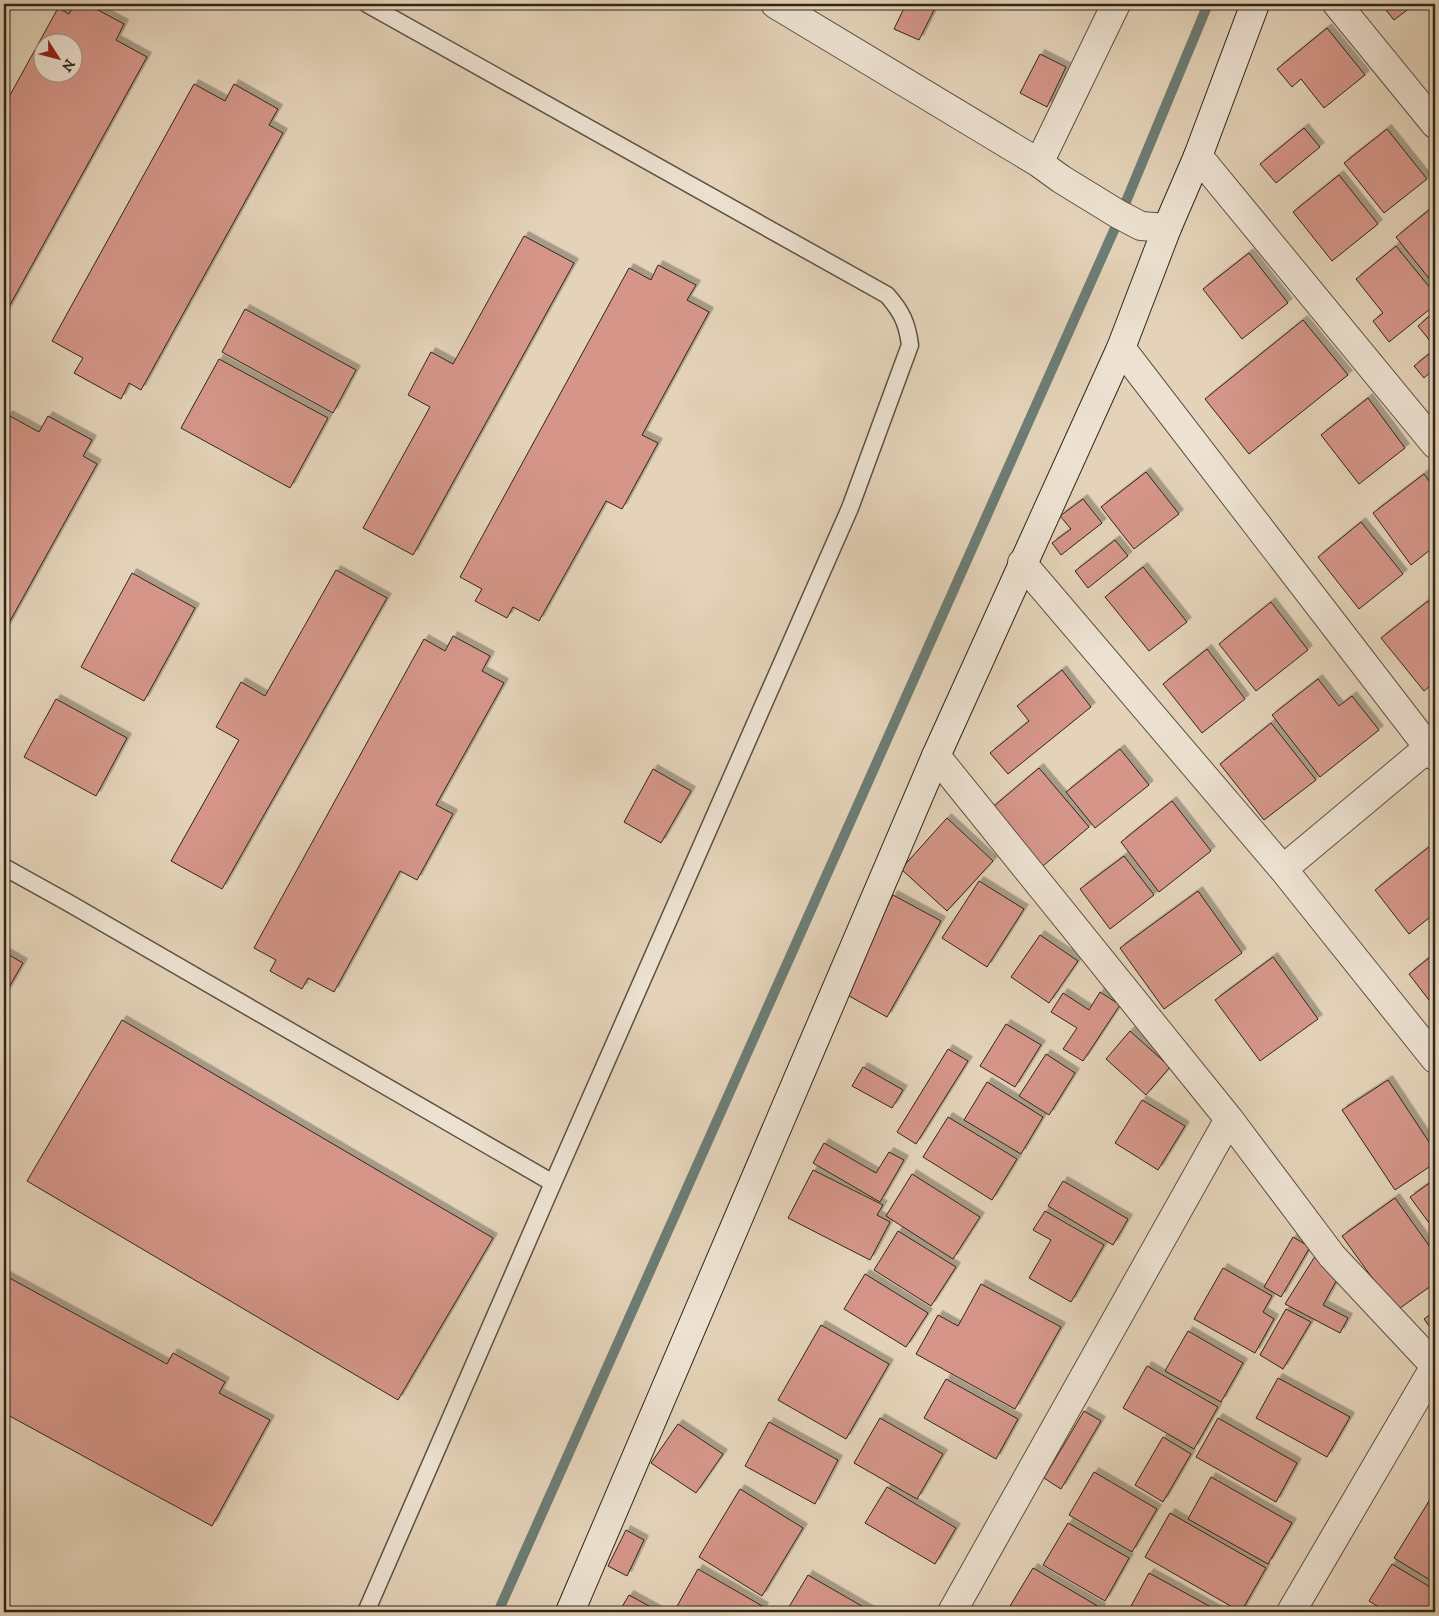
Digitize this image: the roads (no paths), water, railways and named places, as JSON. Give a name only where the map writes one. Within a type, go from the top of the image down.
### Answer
[{"type":"street","points":[[775,4],[1039,163],[1061,179],[1118,214],[1154,227]]},
{"type":"street","points":[[1039,163],[1116,4]]},
{"type":"street","points":[[570,1612],[936,756],[1121,348],[1154,227],[1198,156],[1255,4]]},
{"type":"street","points":[[1337,4],[1435,124]]},
{"type":"street","points":[[1198,156],[1435,444]]},
{"type":"street","points":[[1121,348],[1433,748],[1283,869]]},
{"type":"street","points":[[1022,564],[1283,869],[1435,1059]]},
{"type":"street","points":[[936,756],[1229,1119],[1332,1256],[1435,1366],[1291,1612]]},
{"type":"street","points":[[952,1612],[1229,1119]]},
{"type":"lane","points":[[366,1612],[850,508],[910,345],[908,327],[897,306],[887,295],[367,4]]},
{"type":"lane","points":[[4,867],[553,1182]]},
{"type":"waterway","points":[[498,1612],[1115,228],[1208,4]]}]
